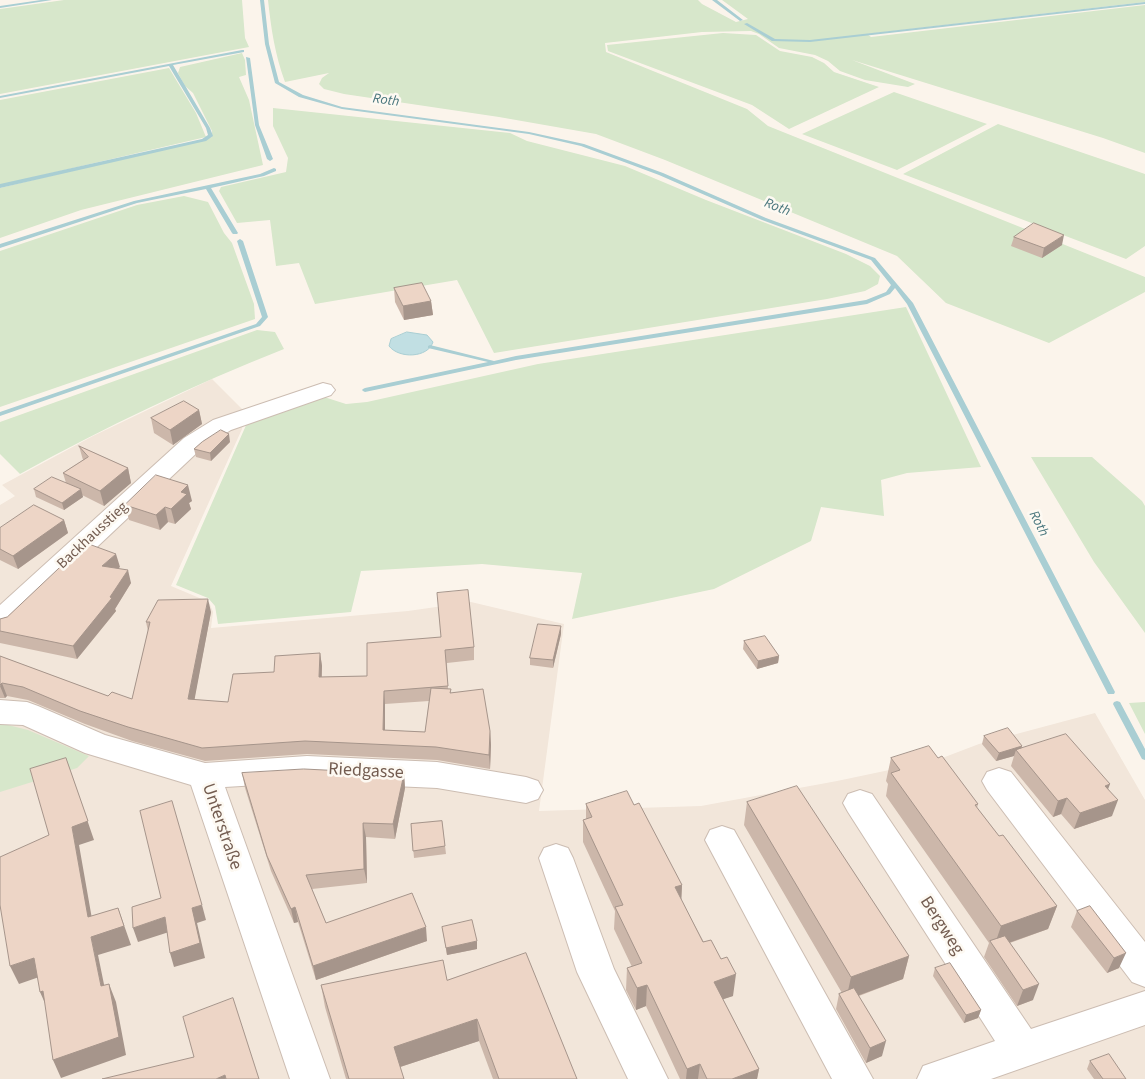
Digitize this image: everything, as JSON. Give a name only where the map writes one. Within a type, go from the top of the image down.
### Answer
[{"type":"street","name":"Backhausstieg","points":[[0,622],[193,444],[222,425],[323,390]]},
{"type":"street","name":"Unterstraße","points":[[0,712],[27,714],[96,744],[205,776],[232,860],[278,982],[310,1079]]},
{"type":"street","name":"Riedgasse","points":[[205,776],[307,769],[437,775],[526,790]]},
{"type":"street","points":[[999,781],[1145,970]]},
{"type":"street","name":"Bergweg","points":[[860,803],[1022,1049]]},
{"type":"street","points":[[722,840],[853,1079]]},
{"type":"street","points":[[556,858],[596,972],[648,1079]]},
{"type":"street","points":[[937,1079],[1145,1008]]},
{"type":"shaded area","points":[[212,379],[245,412],[242,429],[171,586],[209,602],[213,612],[211,628],[408,611],[471,602],[564,624],[539,811],[701,806],[937,760],[979,744],[1095,713],[1145,800],[1145,1079],[0,1079],[0,505],[15,496],[2,485],[93,436]]},
{"type":"green space","points":[[64,0],[242,0],[245,38],[249,47],[0,94],[0,9]]},
{"type":"green space","points":[[268,0],[698,0],[736,22],[748,19],[722,0],[1145,0],[1145,2],[867,34],[871,37],[1145,5],[1145,153],[1103,138],[852,60],[915,84],[908,87],[865,80],[840,71],[828,61],[815,55],[779,48],[759,34],[751,31],[702,32],[605,43],[606,52],[747,109],[768,126],[1145,277],[1145,292],[1049,343],[946,303],[897,256],[665,160],[596,134],[499,117],[344,94],[324,89],[319,84],[322,78],[329,73],[285,82],[274,41]]},
{"type":"green space","points":[[723,33],[756,35],[780,51],[812,57],[824,63],[834,72],[879,87],[789,129],[752,105],[608,51],[607,45]]},
{"type":"green space","points":[[242,53],[245,60],[246,75],[239,77],[249,100],[263,165],[81,210],[0,238],[0,188],[212,137],[212,131],[193,93],[185,86],[178,73],[180,67]]},
{"type":"green space","points":[[169,68],[196,113],[206,137],[0,185],[0,100]]},
{"type":"green space","points":[[894,92],[987,124],[897,170],[802,134]]},
{"type":"green space","points":[[273,108],[510,133],[527,141],[625,166],[706,200],[846,254],[870,266],[880,276],[878,284],[865,291],[827,299],[494,353],[457,280],[315,304],[299,263],[276,266],[270,220],[237,223],[219,191],[221,187],[286,172],[288,158],[273,126]]},
{"type":"green space","points":[[998,124],[1145,174],[1145,246],[1126,259],[903,174]]},
{"type":"green space","points":[[184,196],[208,202],[224,233],[232,243],[254,304],[255,319],[0,407],[0,251],[137,205]]},
{"type":"green space","points":[[906,307],[981,467],[907,473],[881,480],[884,516],[821,507],[811,541],[714,589],[572,619],[582,573],[482,564],[361,571],[351,612],[218,624],[215,606],[208,598],[176,585],[247,423],[324,397],[346,404],[367,402],[538,364]]},
{"type":"green space","points":[[257,330],[275,332],[284,349],[150,407],[20,474],[0,454],[0,422]]},
{"type":"green space","points":[[1031,457],[1092,457],[1142,501],[1145,506],[1145,633],[1094,562]]},
{"type":"green space","points":[[1145,702],[1145,734],[1129,703]]},
{"type":"green space","points":[[0,723],[28,730],[89,756],[77,768],[0,792]]},
{"type":"water","points":[[407,332],[427,335],[433,342],[425,351],[413,355],[399,353],[389,346],[391,339]]},
{"type":"building","points":[[1034,223],[1064,235],[1044,248],[1014,237]]},
{"type":"building","points":[[422,283],[431,301],[403,306],[394,288]]},
{"type":"building","points":[[184,401],[199,410],[170,430],[151,418]]},
{"type":"building","points":[[221,430],[229,434],[210,453],[194,449],[202,442]]},
{"type":"building","points":[[79,446],[128,468],[100,491],[63,473],[88,457]]},
{"type":"building","points":[[156,475],[188,485],[181,492],[187,494],[171,509],[165,507],[156,515],[125,505]]},
{"type":"building","points":[[52,477],[81,489],[62,503],[34,489]]},
{"type":"building","points":[[34,505],[64,520],[13,556],[0,549],[0,528]]},
{"type":"building","points":[[86,543],[116,554],[102,566],[128,570],[110,597],[112,598],[73,646],[0,631],[0,619],[7,617]]},
{"type":"building","points":[[468,590],[474,647],[445,650],[448,686],[384,691],[383,730],[425,732],[431,688],[451,689],[450,693],[483,689],[490,731],[489,755],[436,747],[305,741],[202,748],[80,711],[23,687],[2,683],[0,685],[0,656],[108,696],[112,692],[132,699],[150,622],[146,622],[158,600],[208,599],[188,699],[228,702],[233,674],[274,672],[275,656],[320,653],[319,677],[367,676],[367,643],[441,637],[437,593]]},
{"type":"building","points":[[538,624],[561,626],[553,660],[530,658]]},
{"type":"building","points":[[765,636],[779,656],[758,661],[744,641]]},
{"type":"building","points":[[1008,728],[1022,746],[999,753],[984,736]]},
{"type":"building","points":[[1066,734],[1110,784],[1105,786],[1118,800],[1080,813],[1067,798],[1058,801],[1016,750]]},
{"type":"building","points":[[929,746],[938,758],[942,756],[978,804],[975,805],[999,836],[1003,835],[1057,906],[1001,926],[891,773],[900,770],[891,758]]},
{"type":"building","points":[[66,758],[88,821],[72,827],[88,917],[118,908],[124,926],[91,937],[101,986],[109,984],[119,1037],[53,1060],[43,991],[40,992],[34,958],[10,966],[0,905],[0,857],[49,835],[30,769]]},
{"type":"building","points":[[304,769],[404,774],[393,824],[363,823],[364,869],[306,875],[326,923],[412,893],[426,927],[313,966],[295,907],[291,909],[267,856],[242,773]]},
{"type":"building","points":[[797,786],[909,956],[851,977],[747,802]]},
{"type":"building","points":[[627,791],[634,805],[639,803],[682,885],[675,887],[703,942],[711,940],[721,959],[727,957],[736,974],[714,982],[759,1069],[732,1079],[707,1079],[700,1064],[687,1069],[647,985],[637,988],[627,968],[642,963],[615,907],[623,905],[583,820],[592,817],[586,804]]},
{"type":"building","points":[[172,801],[202,905],[192,908],[200,943],[170,953],[165,917],[133,928],[132,907],[161,898],[140,811]]},
{"type":"building","points":[[442,821],[445,846],[413,851],[411,824]]},
{"type":"building","points":[[1090,906],[1126,953],[1114,958],[1077,911]]},
{"type":"building","points":[[472,920],[477,941],[446,948],[442,927]]},
{"type":"building","points":[[1005,936],[1039,984],[1023,990],[990,941]]},
{"type":"building","points":[[526,953],[577,1079],[499,1079],[477,1019],[394,1047],[404,1079],[349,1079],[321,985],[443,960],[447,980]]},
{"type":"building","points":[[950,963],[981,1010],[966,1015],[935,968]]},
{"type":"building","points":[[854,988],[886,1041],[870,1048],[839,994]]},
{"type":"building","points":[[233,998],[259,1079],[226,1079],[225,1075],[216,1079],[102,1079],[194,1057],[183,1017]]},
{"type":"building","points":[[1109,1054],[1126,1079],[1103,1079],[1090,1061]]},
{"type":"waterway","points":[[0,7],[50,0]]},
{"type":"waterway","name":"Roth","points":[[262,0],[267,44],[277,83],[301,96],[342,108],[529,133],[582,145],[661,174],[764,219],[873,259],[895,285]]},
{"type":"waterway","points":[[714,0],[741,20]]},
{"type":"waterway","points":[[746,24],[774,40],[810,41],[1145,3]]},
{"type":"waterway","points":[[170,65],[242,51]]},
{"type":"waterway","points":[[248,58],[257,125],[270,159]]},
{"type":"waterway","points":[[0,97],[170,65]]},
{"type":"waterway","points":[[0,186],[204,140],[211,136],[170,65]]},
{"type":"waterway","points":[[0,246],[136,202],[262,175],[274,170]]},
{"type":"waterway","points":[[208,187],[235,233]]},
{"type":"waterway","points":[[0,414],[258,325],[265,317],[240,241]]},
{"type":"waterway","points":[[365,390],[516,358],[867,302],[888,293],[895,285]]},
{"type":"waterway","name":"Roth","points":[[895,285],[910,303],[1111,692]]},
{"type":"waterway","points":[[430,347],[491,361]]},
{"type":"waterway","name":"Roth","points":[[1117,704],[1145,757]]}]
